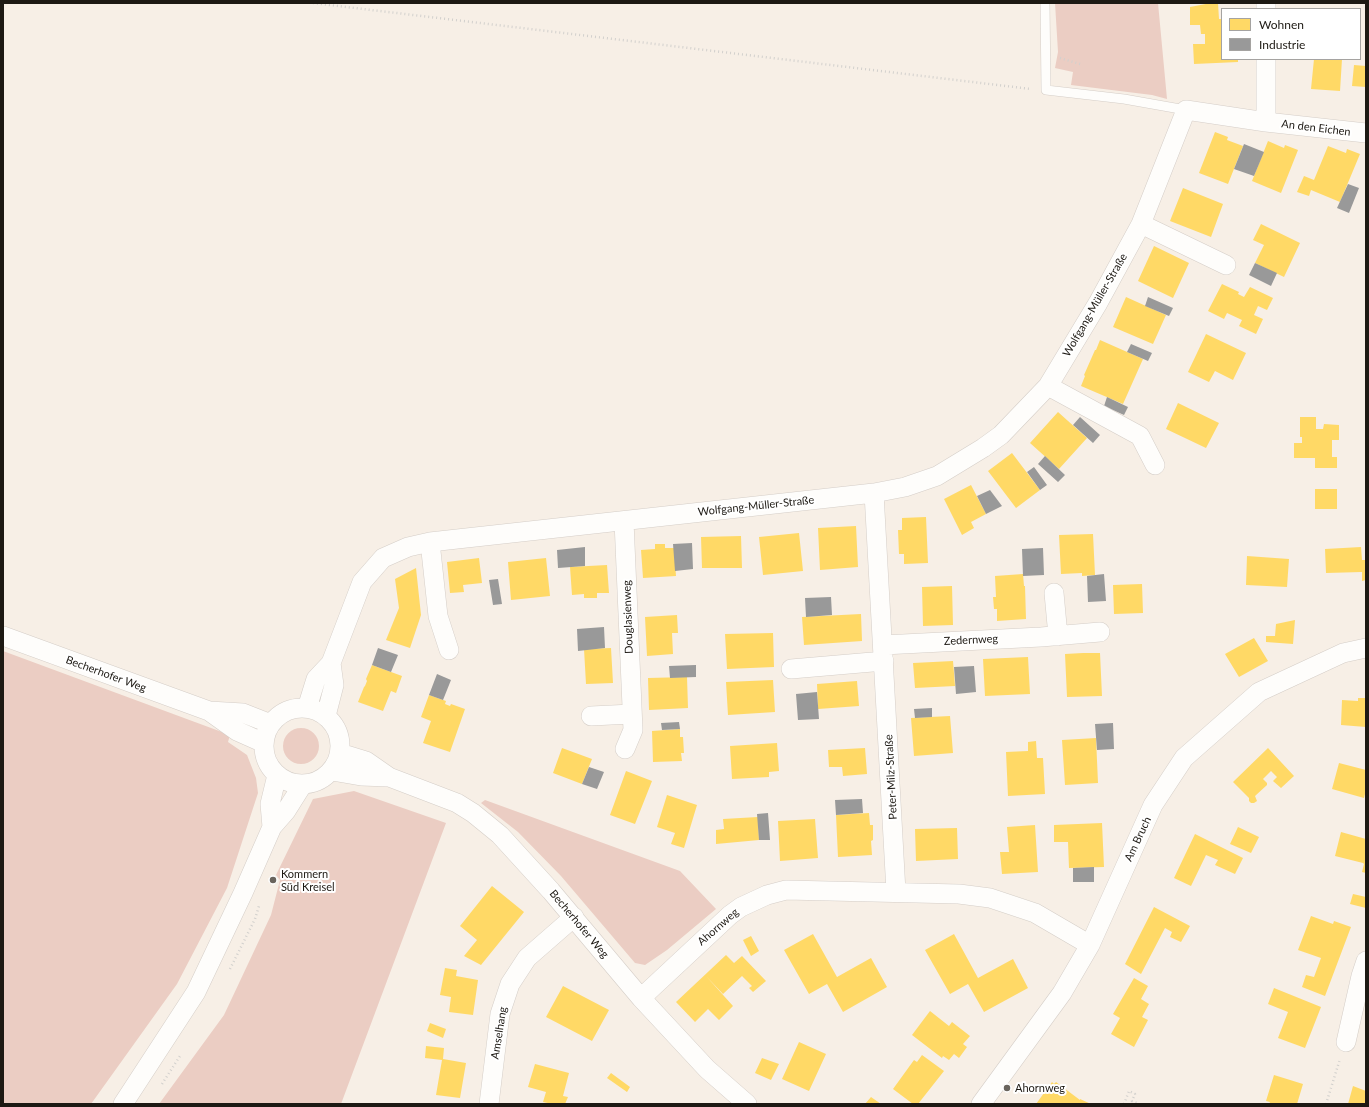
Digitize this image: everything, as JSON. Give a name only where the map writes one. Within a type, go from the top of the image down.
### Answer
[{"type":"street","name":"An den Eichen","points":[[1266,60],[1266,122]]},
{"type":"street","name":"An den Eichen","points":[[1186,110],[1266,122],[1366,133]]},
{"type":"street","name":"Wolfgang-Müller-Straße","points":[[307,708],[316,678],[331,663],[362,582],[383,558],[408,547],[430,542],[874,493],[906,487],[937,476],[984,448],[1001,435],[1048,386],[1098,304],[1141,224],[1186,110]]},
{"type":"street","points":[[1141,224],[1226,265]]},
{"type":"street","points":[[1048,386],[1140,436],[1154,465]]},
{"type":"street","name":"Peter-Milz-Straße","points":[[874,493],[896,892]]},
{"type":"street","name":"Douglasienweg","points":[[624,521],[633,730],[625,749]]},
{"type":"street","points":[[430,542],[438,616],[449,650]]},
{"type":"street","points":[[1054,593],[1058,636]]},
{"type":"street","name":"Zedernweg","points":[[883,653],[1100,632]]},
{"type":"street","name":"Becherhofer Weg","points":[[3,636],[209,712],[237,731],[264,743]]},
{"type":"street","name":"Am Bruch","points":[[981,1104],[1062,993],[1090,945],[1153,805],[1184,758],[1259,692],[1343,653],[1366,648]]},
{"type":"street","points":[[791,669],[883,653]]},
{"type":"street","name":"Wolfgang-Müller-Straße","points":[[326,716],[334,685],[331,663]]},
{"type":"street","points":[[297,708],[317,710],[326,716],[333,723],[341,742],[340,753],[332,771],[324,778],[314,783],[303,784],[289,782],[277,775],[269,765],[265,754],[264,743],[266,733],[271,724],[278,716],[297,708]]},
{"type":"street","name":"Becherhofer Weg","points":[[209,712],[243,714],[271,724]]},
{"type":"street","points":[[591,716],[632,714]]},
{"type":"street","name":"Becherhofer Weg","points":[[340,753],[366,761],[388,777],[457,803],[473,813],[500,835],[574,917],[640,998],[707,1069],[747,1104]]},
{"type":"street","name":"Becherhofer Weg","points":[[332,771],[361,776],[388,777]]},
{"type":"street","points":[[272,827],[270,804],[277,775]]},
{"type":"street","points":[[123,1104],[196,992],[243,893],[272,827],[286,811],[303,784]]},
{"type":"street","name":"Ahornweg","points":[[640,998],[730,915],[741,907],[767,895],[786,890],[959,894],[990,898],[1035,913],[1090,945]]},
{"type":"street","name":"Amselhang","points":[[489,1104],[500,1014],[510,984],[527,958],[574,917]]},
{"type":"street","points":[[1346,1042],[1361,976],[1366,962]]},
{"type":"lane","points":[[1045,3],[1046,90],[1124,99],[1186,110]]},
{"type":"path","points":[[313,3],[1046,90]]},
{"type":"path","points":[[1045,57],[1057,58],[1080,64]]},
{"type":"path","points":[[1326,1104],[1346,1042]]},
{"type":"path","points":[[1124,1104],[1129,1091],[1135,1094],[1132,1101],[1139,1104]]},
{"type":"shaded area","points":[[1055,3],[1158,3],[1167,99],[1152,95],[1071,85],[1073,72],[1055,68],[1058,52]]},
{"type":"shaded area","points":[[3,651],[230,735],[228,742],[247,755],[256,778],[258,793],[227,888],[177,984],[91,1104],[3,1104]]},
{"type":"shaded area","points":[[305,728],[314,733],[318,739],[318,753],[314,759],[305,764],[297,764],[288,759],[284,753],[283,742],[288,733],[294,729]]},
{"type":"shaded area","points":[[354,791],[446,823],[341,1104],[159,1104],[224,1015],[271,915],[280,880],[276,875],[313,799]]},
{"type":"shaded area","points":[[485,800],[680,871],[716,909],[667,950],[645,965],[635,963],[561,876],[518,832],[481,803]]},
{"type":"building: Wohnen","points":[[1218,3],[1219,19],[1221,19],[1221,60],[1238,60],[1238,62],[1194,64],[1193,44],[1205,44],[1205,34],[1201,34],[1200,25],[1190,25],[1190,7]]},
{"type":"building: Wohnen","points":[[1314,60],[1342,60],[1340,91],[1311,89]]},
{"type":"building: Wohnen","points":[[1354,65],[1366,66],[1366,87],[1352,86]]},
{"type":"building: Wohnen","points":[[1215,132],[1228,137],[1227,140],[1243,146],[1228,184],[1199,173]]},
{"type":"building: Wohnen","points":[[1268,141],[1284,148],[1285,145],[1298,150],[1281,193],[1252,181]]},
{"type":"building: Wohnen","points":[[1328,146],[1346,153],[1347,149],[1360,154],[1340,202],[1311,190],[1309,196],[1297,192],[1304,176],[1314,180]]},
{"type":"building: Wohnen","points":[[1183,188],[1223,204],[1211,237],[1170,221]]},
{"type":"building: Wohnen","points":[[1261,224],[1300,243],[1284,277],[1255,263],[1264,245],[1253,240]]},
{"type":"building: Wohnen","points":[[1154,246],[1189,263],[1173,298],[1138,281]]},
{"type":"building: Wohnen","points":[[1222,284],[1239,292],[1238,294],[1244,297],[1250,287],[1273,298],[1267,310],[1258,306],[1254,315],[1263,319],[1256,334],[1239,326],[1242,320],[1227,313],[1224,319],[1208,311]]},
{"type":"building: Wohnen","points":[[1126,297],[1166,315],[1153,344],[1113,327]]},
{"type":"building: Wohnen","points":[[1206,334],[1246,353],[1233,380],[1215,371],[1209,382],[1188,372]]},
{"type":"building: Wohnen","points":[[1100,340],[1143,359],[1123,404],[1081,386],[1085,376],[1084,375]]},
{"type":"building: Wohnen","points":[[1178,403],[1219,423],[1206,448],[1166,429]]},
{"type":"building: Wohnen","points":[[1058,412],[1087,438],[1059,469],[1030,443]]},
{"type":"building: Wohnen","points":[[1300,417],[1316,417],[1316,429],[1323,429],[1324,424],[1339,425],[1339,440],[1332,440],[1332,457],[1337,457],[1337,468],[1315,468],[1315,458],[1294,458],[1294,443],[1302,443],[1302,437],[1300,437]]},
{"type":"building: Wohnen","points":[[1012,453],[1040,490],[1016,508],[988,471]]},
{"type":"building: Wohnen","points":[[971,485],[986,514],[971,522],[974,528],[962,535],[944,499]]},
{"type":"building: Wohnen","points":[[1315,489],[1337,489],[1337,509],[1315,509]]},
{"type":"building: Wohnen","points":[[926,517],[928,563],[904,564],[904,554],[899,554],[898,530],[902,530],[902,518]]},
{"type":"building: Wohnen","points":[[856,526],[858,567],[820,570],[818,528]]},
{"type":"building: Wohnen","points":[[799,533],[803,571],[763,575],[759,537]]},
{"type":"building: Wohnen","points":[[1093,534],[1095,575],[1082,576],[1082,573],[1061,574],[1059,535]]},
{"type":"building: Wohnen","points":[[741,536],[742,568],[702,568],[701,537]]},
{"type":"building: Wohnen","points":[[655,544],[665,544],[665,548],[674,548],[676,576],[643,578],[641,550],[655,549]]},
{"type":"building: Wohnen","points":[[1361,547],[1362,560],[1366,560],[1366,580],[1362,581],[1362,572],[1326,573],[1325,549]]},
{"type":"building: Wohnen","points":[[1247,556],[1289,559],[1287,587],[1246,585]]},
{"type":"building: Wohnen","points":[[479,558],[482,583],[463,585],[464,592],[450,593],[447,562]]},
{"type":"building: Wohnen","points":[[546,558],[550,596],[511,600],[508,562]]},
{"type":"building: Wohnen","points":[[607,565],[609,593],[597,593],[597,598],[584,598],[584,594],[572,595],[570,567]]},
{"type":"building: Wohnen","points":[[416,568],[421,615],[410,648],[386,640],[399,608],[395,579]]},
{"type":"building: Wohnen","points":[[1023,574],[1026,619],[997,621],[997,609],[994,609],[993,597],[996,597],[995,576]]},
{"type":"building: Wohnen","points":[[1142,584],[1143,613],[1114,614],[1113,585]]},
{"type":"building: Wohnen","points":[[952,586],[953,625],[923,626],[922,587]]},
{"type":"building: Wohnen","points":[[861,614],[862,641],[804,645],[802,617]]},
{"type":"building: Wohnen","points":[[677,615],[678,633],[672,633],[673,654],[647,656],[645,617]]},
{"type":"building: Wohnen","points":[[1295,620],[1293,644],[1266,642],[1266,636],[1275,636],[1276,624]]},
{"type":"building: Wohnen","points":[[773,633],[774,667],[727,669],[725,634]]},
{"type":"building: Wohnen","points":[[1254,638],[1268,661],[1239,677],[1225,654]]},
{"type":"building: Wohnen","points":[[611,648],[613,683],[586,684],[584,649]]},
{"type":"building: Wohnen","points":[[1100,653],[1102,696],[1067,697],[1065,654]]},
{"type":"building: Wohnen","points":[[1028,657],[1030,694],[985,696],[983,659]]},
{"type":"building: Wohnen","points":[[953,661],[955,686],[915,688],[913,663]]},
{"type":"building: Wohnen","points":[[372,665],[402,676],[396,693],[391,691],[383,711],[358,702]]},
{"type":"building: Wohnen","points":[[687,677],[688,708],[649,710],[648,678]]},
{"type":"building: Wohnen","points":[[773,680],[775,712],[728,715],[726,682]]},
{"type":"building: Wohnen","points":[[857,681],[859,706],[818,709],[817,684]]},
{"type":"building: Wohnen","points":[[429,695],[446,701],[445,704],[450,706],[451,704],[465,709],[450,752],[423,743],[431,721],[421,717]]},
{"type":"building: Wohnen","points":[[1358,698],[1366,698],[1366,727],[1341,725],[1342,700],[1358,701]]},
{"type":"building: Wohnen","points":[[950,716],[953,753],[914,756],[911,718]]},
{"type":"building: Wohnen","points":[[680,729],[680,737],[683,737],[684,753],[681,753],[682,761],[653,762],[652,731]]},
{"type":"building: Wohnen","points":[[1096,738],[1098,783],[1065,785],[1062,740]]},
{"type":"building: Wohnen","points":[[1036,741],[1037,758],[1043,758],[1045,794],[1008,796],[1006,752],[1028,751],[1028,742]]},
{"type":"building: Wohnen","points":[[777,743],[779,771],[769,772],[769,777],[732,779],[730,746]]},
{"type":"building: Wohnen","points":[[562,748],[592,759],[582,784],[553,773]]},
{"type":"building: Wohnen","points":[[865,748],[867,774],[843,776],[842,767],[829,767],[828,750]]},
{"type":"building: Wohnen","points":[[1268,748],[1294,776],[1281,788],[1273,781],[1277,777],[1271,771],[1263,779],[1267,785],[1255,796],[1257,801],[1251,803],[1249,798],[1233,782]]},
{"type":"building: Wohnen","points":[[1339,763],[1366,770],[1366,790],[1364,798],[1332,789]]},
{"type":"building: Wohnen","points":[[626,771],[652,781],[635,824],[610,815]]},
{"type":"building: Wohnen","points":[[667,795],[697,805],[684,848],[671,844],[675,833],[657,827]]},
{"type":"building: Wohnen","points":[[869,813],[870,825],[873,825],[873,840],[871,841],[872,855],[838,857],[836,815]]},
{"type":"building: Wohnen","points":[[758,817],[759,840],[716,844],[716,830],[724,829],[723,819]]},
{"type":"building: Wohnen","points":[[815,819],[818,858],[780,861],[778,821]]},
{"type":"building: Wohnen","points":[[1102,823],[1104,867],[1069,868],[1068,842],[1054,842],[1054,825]]},
{"type":"building: Wohnen","points":[[1035,825],[1038,872],[1002,874],[1000,852],[1009,852],[1007,827]]},
{"type":"building: Wohnen","points":[[1238,827],[1259,837],[1251,853],[1230,844]]},
{"type":"building: Wohnen","points":[[957,828],[958,859],[916,861],[915,829]]},
{"type":"building: Wohnen","points":[[1341,832],[1366,839],[1366,873],[1362,872],[1363,863],[1335,856]]},
{"type":"building: Wohnen","points":[[1195,834],[1243,858],[1235,874],[1215,865],[1218,860],[1206,855],[1191,886],[1174,878]]},
{"type":"building: Wohnen","points":[[492,886],[524,912],[481,965],[464,956],[477,940],[460,926]]},
{"type":"building: Wohnen","points":[[1353,894],[1366,897],[1366,908],[1350,904]]},
{"type":"building: Wohnen","points":[[1154,907],[1190,926],[1181,942],[1170,937],[1172,932],[1165,928],[1141,974],[1125,964]]},
{"type":"building: Wohnen","points":[[1311,916],[1333,924],[1334,921],[1351,927],[1325,996],[1302,987],[1306,975],[1314,977],[1321,958],[1298,950]]},
{"type":"building: Wohnen","points":[[813,934],[837,977],[871,958],[887,987],[843,1012],[827,984],[809,994],[784,950]]},
{"type":"building: Wohnen","points":[[954,934],[978,978],[1013,959],[1028,988],[984,1012],[968,984],[950,994],[925,950]]},
{"type":"building: Wohnen","points":[[751,936],[759,951],[751,956],[743,940]]},
{"type":"building: Wohnen","points":[[726,955],[734,963],[742,956],[766,981],[753,992],[749,988],[752,986],[742,976],[723,994],[706,976],[733,1006],[719,1020],[708,1009],[695,1022],[676,1002]]},
{"type":"building: Wohnen","points":[[445,968],[457,970],[456,976],[478,980],[473,1015],[449,1012],[451,997],[440,995]]},
{"type":"building: Wohnen","points":[[1134,978],[1148,986],[1141,999],[1149,1004],[1142,1017],[1148,1020],[1134,1047],[1111,1034],[1120,1018],[1113,1014]]},
{"type":"building: Wohnen","points":[[563,986],[609,1010],[592,1041],[546,1017]]},
{"type":"building: Wohnen","points":[[1274,988],[1321,1007],[1305,1048],[1278,1038],[1288,1012],[1268,1004]]},
{"type":"building: Wohnen","points":[[930,1011],[949,1026],[952,1022],[970,1036],[963,1044],[967,1047],[959,1058],[954,1054],[949,1060],[943,1056],[942,1058],[912,1035]]},
{"type":"building: Wohnen","points":[[430,1023],[446,1029],[443,1038],[427,1031]]},
{"type":"building: Wohnen","points":[[799,1042],[826,1054],[809,1091],[782,1079]]},
{"type":"building: Wohnen","points":[[426,1046],[444,1048],[443,1059],[466,1063],[460,1098],[436,1095],[442,1060],[425,1058]]},
{"type":"building: Wohnen","points":[[922,1055],[944,1071],[918,1104],[913,1104],[893,1089],[914,1060],[917,1062]]},
{"type":"building: Wohnen","points":[[762,1058],[779,1064],[771,1080],[755,1073]]},
{"type":"building: Wohnen","points":[[535,1064],[569,1073],[563,1096],[568,1097],[565,1104],[543,1102],[546,1092],[528,1087]]},
{"type":"building: Wohnen","points":[[611,1073],[630,1087],[627,1092],[607,1078]]},
{"type":"building: Wohnen","points":[[1274,1075],[1303,1084],[1297,1104],[1269,1104],[1270,1102],[1266,1101]]},
{"type":"building: Wohnen","points":[[1052,1082],[1054,1084],[1056,1082],[1080,1100],[1091,1104],[1036,1104]]},
{"type":"building: Wohnen","points":[[1353,1086],[1366,1091],[1366,1104],[1348,1104]]},
{"type":"building: Wohnen","points":[[871,1097],[881,1104],[865,1104]]},
{"type":"building: Industrie","points":[[1244,144],[1264,152],[1254,176],[1234,169]]},
{"type":"building: Industrie","points":[[1348,184],[1359,188],[1349,213],[1337,208]]},
{"type":"building: Industrie","points":[[1255,263],[1277,273],[1271,286],[1249,275]]},
{"type":"building: Industrie","points":[[1148,297],[1173,308],[1169,316],[1145,306]]},
{"type":"building: Industrie","points":[[1131,344],[1152,353],[1148,361],[1127,352]]},
{"type":"building: Industrie","points":[[1107,397],[1128,407],[1124,415],[1104,406]]},
{"type":"building: Industrie","points":[[1080,417],[1100,435],[1093,443],[1073,425]]},
{"type":"building: Industrie","points":[[1045,456],[1065,475],[1058,482],[1038,464]]},
{"type":"building: Industrie","points":[[1034,467],[1047,485],[1040,490],[1027,472]]},
{"type":"building: Industrie","points":[[990,490],[1002,506],[986,514],[977,496]]},
{"type":"building: Industrie","points":[[692,543],[693,569],[675,571],[673,544]]},
{"type":"building: Industrie","points":[[585,547],[585,566],[558,568],[557,550]]},
{"type":"building: Industrie","points":[[1043,548],[1044,575],[1023,576],[1022,549]]},
{"type":"building: Industrie","points":[[1104,574],[1106,601],[1088,602],[1087,576]]},
{"type":"building: Industrie","points":[[498,579],[502,604],[493,605],[489,580]]},
{"type":"building: Industrie","points":[[831,597],[832,615],[806,617],[805,598]]},
{"type":"building: Industrie","points":[[604,627],[605,648],[578,651],[577,629]]},
{"type":"building: Industrie","points":[[378,648],[398,655],[391,672],[372,665]]},
{"type":"building: Industrie","points":[[696,665],[696,677],[670,678],[669,666]]},
{"type":"building: Industrie","points":[[974,666],[976,692],[956,694],[954,667]]},
{"type":"building: Industrie","points":[[437,674],[451,680],[443,700],[429,695]]},
{"type":"building: Industrie","points":[[817,692],[819,719],[798,720],[796,694]]},
{"type":"building: Industrie","points":[[932,708],[932,717],[915,718],[914,709]]},
{"type":"building: Industrie","points":[[679,722],[680,729],[662,730],[661,723]]},
{"type":"building: Industrie","points":[[1113,723],[1114,749],[1097,750],[1095,724]]},
{"type":"building: Industrie","points":[[589,767],[604,772],[597,789],[582,784]]},
{"type":"building: Industrie","points":[[862,799],[863,813],[836,815],[835,800]]},
{"type":"building: Industrie","points":[[768,813],[770,840],[759,840],[757,814]]},
{"type":"building: Industrie","points":[[1094,867],[1094,882],[1073,882],[1073,868]]},
{"type":"place","name":"Kommern Süd Kreisel","points":[[273,880]]},
{"type":"place","name":"Ahornweg","points":[[1007,1088]]}]
